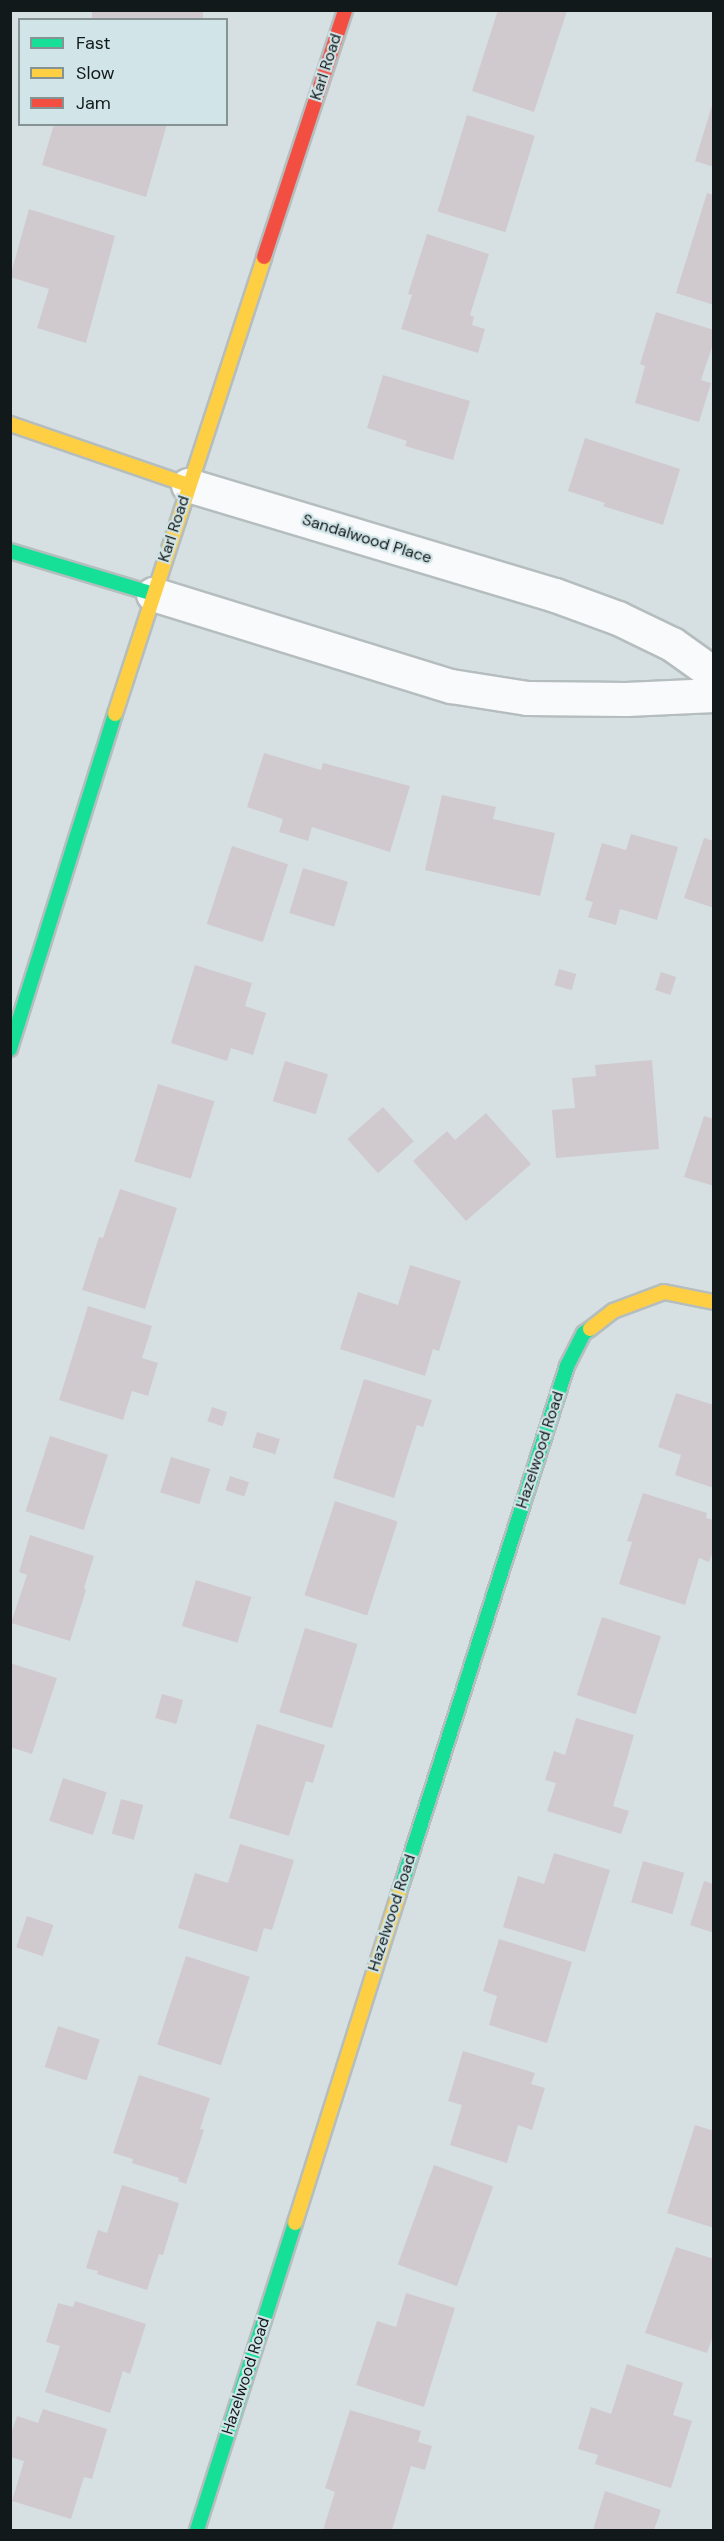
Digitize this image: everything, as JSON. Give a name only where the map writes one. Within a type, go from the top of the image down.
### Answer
[{"type":"street","name":"Karl Road","points":[[10,1049],[188,485],[345,10]]},
{"type":"street","name":"Sandalwood Place","points":[[10,424],[188,485],[576,603],[618,618],[672,644],[714,674]]},
{"type":"street","points":[[10,551],[451,686],[527,698],[626,699],[714,695]]},
{"type":"street","name":"Hazelwood Road","points":[[197,2530],[567,1366],[584,1334],[614,1311],[664,1292],[714,1302]]},
{"type":"building","points":[[92,10],[203,10],[203,18],[92,18]]},
{"type":"building","points":[[498,10],[567,11],[534,112],[472,91]]},
{"type":"building","points":[[714,102],[714,167],[695,161]]},
{"type":"building","points":[[467,115],[535,136],[505,232],[437,212]]},
{"type":"building","points":[[53,126],[166,126],[146,197],[42,165]]},
{"type":"building","points":[[707,193],[714,195],[714,305],[676,293]]},
{"type":"building","points":[[29,209],[115,236],[86,343],[37,328],[49,289],[10,277]]},
{"type":"building","points":[[427,234],[489,254],[470,315],[474,317],[472,325],[485,329],[478,353],[401,329],[412,295],[408,294]]},
{"type":"building","points":[[656,312],[714,330],[714,341],[701,380],[711,383],[699,422],[635,403],[645,366],[640,364]]},
{"type":"building","points":[[383,375],[470,401],[453,460],[405,446],[407,441],[367,428]]},
{"type":"building","points":[[585,438],[680,469],[663,525],[603,506],[605,503],[568,491]]},
{"type":"building","points":[[264,753],[321,770],[323,763],[410,786],[390,852],[312,827],[308,841],[279,832],[283,819],[247,807]]},
{"type":"building","points":[[442,795],[496,807],[493,819],[555,833],[540,896],[425,870]]},
{"type":"building","points":[[631,834],[678,847],[657,920],[620,909],[616,925],[588,917],[593,902],[585,900],[602,843],[626,850]]},
{"type":"building","points":[[704,838],[714,841],[714,908],[684,898]]},
{"type":"building","points":[[232,846],[288,864],[263,942],[207,924]]},
{"type":"building","points":[[303,868],[348,882],[334,927],[289,913]]},
{"type":"building","points":[[195,965],[252,983],[245,1006],[266,1013],[253,1055],[231,1048],[227,1061],[171,1043]]},
{"type":"building","points":[[559,969],[576,974],[572,990],[554,985]]},
{"type":"building","points":[[661,972],[676,977],[670,995],[655,990]]},
{"type":"building","points":[[652,1060],[659,1149],[556,1158],[552,1110],[575,1108],[572,1078],[596,1076],[595,1065]]},
{"type":"building","points":[[285,1061],[328,1074],[316,1114],[273,1101]]},
{"type":"building","points":[[158,1084],[214,1101],[191,1179],[134,1161]]},
{"type":"building","points":[[383,1107],[414,1141],[378,1173],[347,1139]]},
{"type":"building","points":[[486,1113],[531,1164],[466,1221],[413,1161],[447,1131],[455,1140]]},
{"type":"building","points":[[704,1116],[714,1119],[714,1186],[684,1177]]},
{"type":"building","points":[[120,1189],[177,1208],[145,1309],[82,1290],[99,1237],[103,1238]]},
{"type":"building","points":[[410,1265],[461,1281],[439,1351],[433,1349],[425,1376],[340,1349],[358,1292],[398,1305]]},
{"type":"building","points":[[88,1306],[152,1326],[142,1358],[158,1363],[148,1396],[132,1391],[123,1420],[59,1400]]},
{"type":"building","points":[[364,1379],[432,1400],[423,1427],[417,1425],[394,1498],[333,1478]]},
{"type":"building","points":[[676,1393],[714,1405],[714,1488],[675,1475],[681,1455],[658,1447]]},
{"type":"building","points":[[212,1407],[227,1412],[223,1426],[207,1421]]},
{"type":"building","points":[[257,1432],[280,1439],[275,1454],[252,1447]]},
{"type":"building","points":[[50,1436],[108,1455],[84,1530],[26,1511]]},
{"type":"building","points":[[171,1457],[210,1469],[199,1504],[160,1492]]},
{"type":"building","points":[[230,1476],[249,1482],[244,1496],[225,1490]]},
{"type":"building","points":[[643,1493],[707,1513],[706,1518],[714,1520],[714,1549],[709,1562],[699,1558],[685,1605],[619,1584],[632,1542],[627,1541]]},
{"type":"building","points":[[335,1501],[398,1521],[367,1616],[304,1595]]},
{"type":"building","points":[[30,1535],[94,1556],[70,1641],[11,1623],[27,1575],[19,1572]]},
{"type":"building","points":[[196,1580],[251,1597],[237,1643],[182,1626]]},
{"type":"building","points":[[602,1617],[661,1636],[636,1714],[577,1695]]},
{"type":"building","points":[[305,1628],[358,1644],[332,1728],[279,1712]]},
{"type":"building","points":[[10,1663],[57,1678],[32,1754],[10,1747]]},
{"type":"building","points":[[162,1694],[183,1700],[176,1724],[155,1718]]},
{"type":"building","points":[[576,1718],[634,1735],[613,1806],[629,1811],[621,1834],[547,1811],[556,1783],[545,1780],[554,1751],[565,1755]]},
{"type":"building","points":[[257,1724],[325,1745],[313,1783],[306,1781],[289,1836],[229,1818]]},
{"type":"building","points":[[63,1778],[107,1792],[93,1835],[49,1821]]},
{"type":"building","points":[[121,1799],[143,1805],[134,1840],[112,1834]]},
{"type":"building","points":[[240,1844],[294,1860],[272,1930],[264,1928],[257,1952],[178,1928],[195,1873],[228,1883]]},
{"type":"building","points":[[554,1853],[610,1870],[585,1952],[503,1927],[518,1876],[544,1884]]},
{"type":"building","points":[[643,1861],[684,1873],[672,1914],[631,1902]]},
{"type":"building","points":[[704,1881],[714,1884],[714,1933],[690,1925]]},
{"type":"building","points":[[27,1916],[53,1925],[43,1956],[16,1947]]},
{"type":"building","points":[[499,1939],[572,1962],[547,2043],[489,2025],[497,1996],[483,1991]]},
{"type":"building","points":[[186,1956],[250,1977],[221,2065],[157,2044]]},
{"type":"building","points":[[58,2026],[100,2040],[87,2080],[45,2067]]},
{"type":"building","points":[[463,2051],[535,2073],[531,2084],[545,2088],[532,2130],[518,2125],[507,2163],[450,2145],[462,2105],[448,2101]]},
{"type":"building","points":[[139,2075],[210,2098],[200,2129],[204,2130],[186,2184],[178,2181],[179,2178],[132,2163],[133,2159],[113,2153]]},
{"type":"building","points":[[695,2125],[714,2131],[714,2228],[667,2213]]},
{"type":"building","points":[[434,2165],[493,2187],[457,2286],[398,2265]]},
{"type":"building","points":[[122,2185],[179,2203],[163,2255],[159,2254],[147,2290],[97,2274],[98,2271],[86,2268],[98,2230],[107,2233]]},
{"type":"building","points":[[676,2247],[714,2259],[714,2333],[707,2353],[645,2333]]},
{"type":"building","points":[[406,2293],[455,2308],[424,2407],[356,2385],[377,2321],[396,2327]]},
{"type":"building","points":[[75,2301],[146,2324],[130,2374],[123,2371],[110,2413],[45,2392],[60,2346],[46,2342],[58,2303],[73,2307]]},
{"type":"building","points":[[627,2364],[683,2383],[673,2415],[692,2421],[671,2488],[595,2464],[598,2455],[578,2449],[591,2407],[611,2414]]},
{"type":"building","points":[[43,2409],[107,2429],[92,2479],[84,2477],[71,2519],[12,2501],[24,2461],[10,2457],[10,2437],[17,2416],[38,2423]]},
{"type":"building","points":[[350,2410],[421,2431],[418,2442],[432,2446],[425,2470],[411,2466],[392,2530],[323,2530],[335,2492],[325,2488]]},
{"type":"building","points":[[605,2491],[661,2510],[654,2530],[593,2530]]},
{"type":"traffic: fast","points":[[10,551],[153,594]]},
{"type":"traffic: fast","points":[[10,1049],[115,714]]},
{"type":"traffic: fast","points":[[399,1893],[567,1366],[584,1333],[590,1329]]},
{"type":"traffic: fast","points":[[197,2530],[295,2223]]},
{"type":"traffic: slow","points":[[115,714],[264,257]]},
{"type":"traffic: slow","points":[[10,424],[188,485]]},
{"type":"traffic: slow","points":[[590,1329],[613,1311],[664,1292],[714,1302]]},
{"type":"traffic: slow","points":[[295,2223],[399,1893]]},
{"type":"traffic: jam","points":[[264,257],[345,10]]}]
